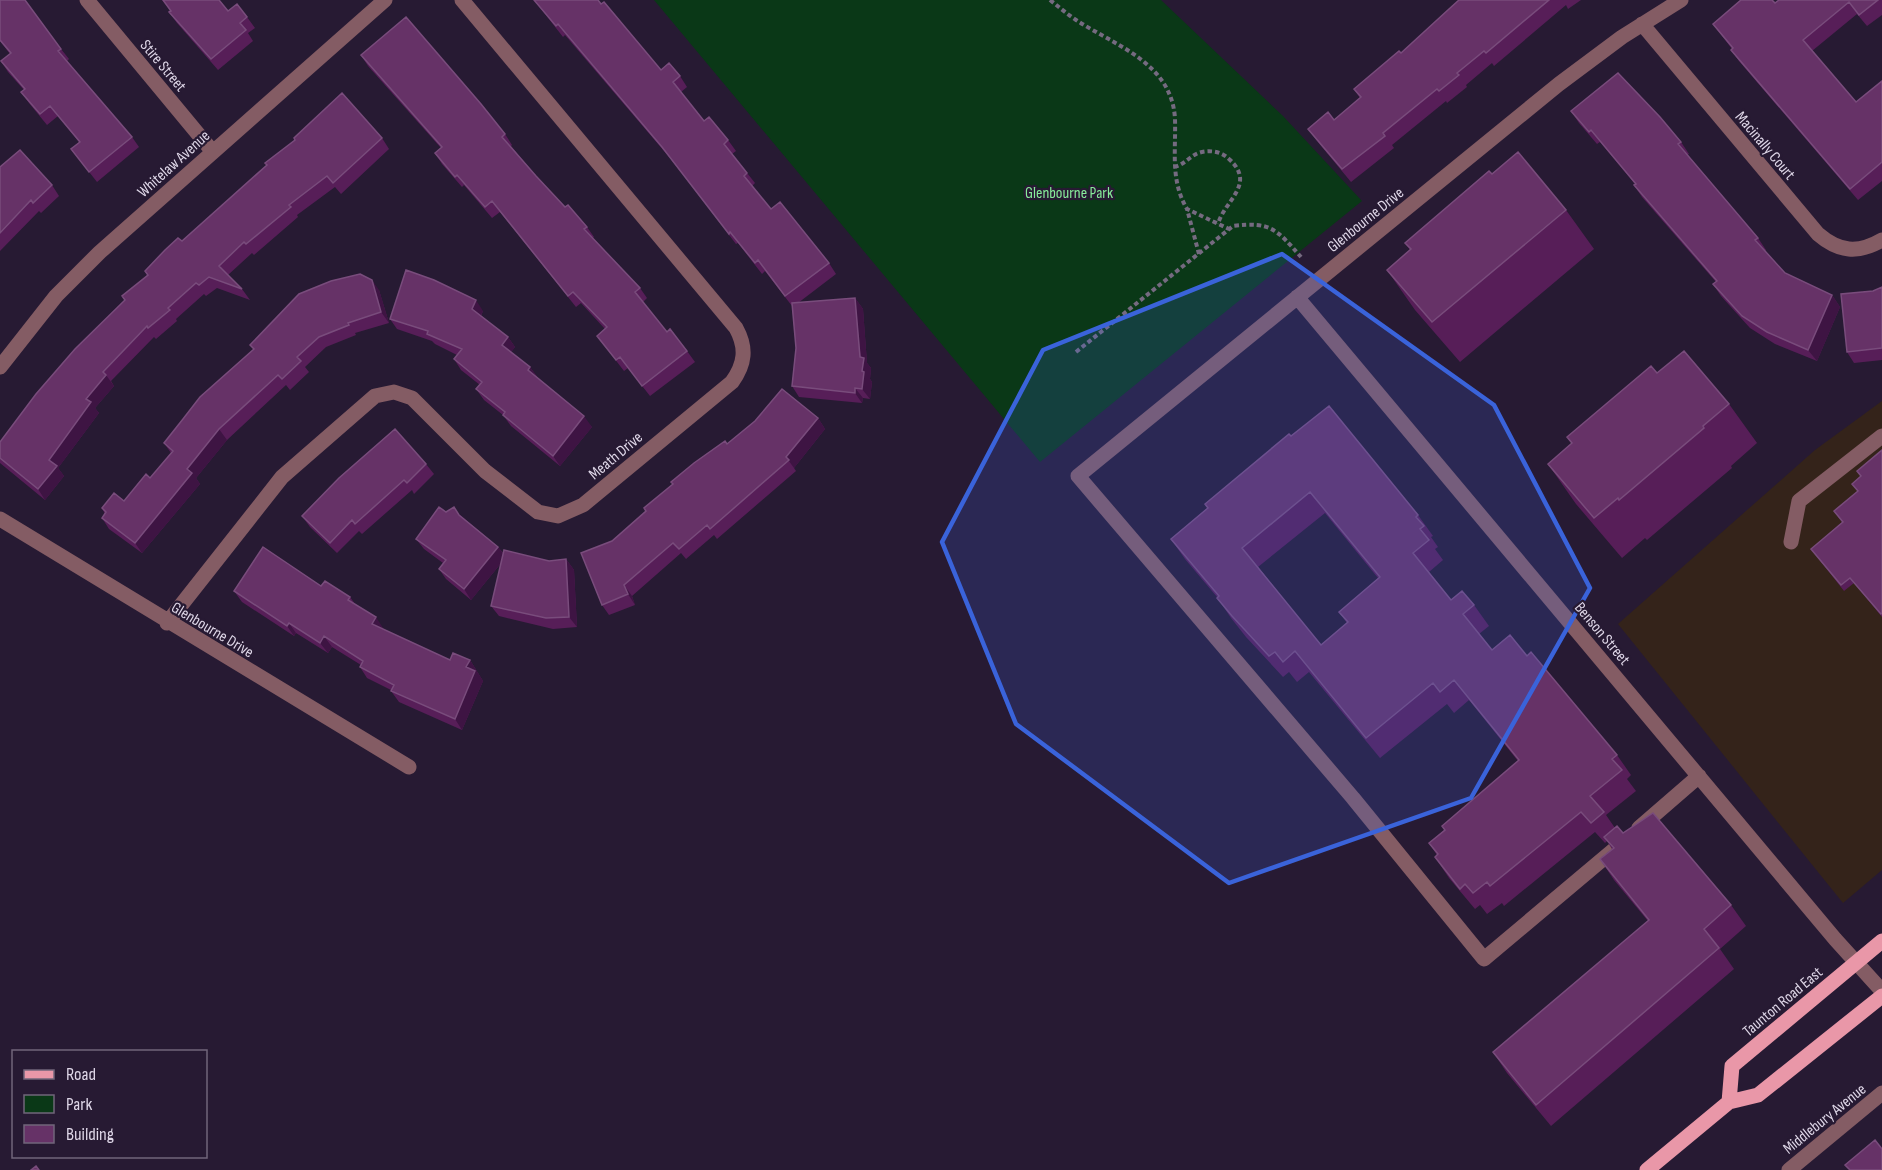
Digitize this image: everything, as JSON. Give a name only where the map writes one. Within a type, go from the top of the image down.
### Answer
[{"type":"main road","name":"Taunton Road East","points":[[1729,1102],[1732,1066],[1882,941]]},
{"type":"main road","points":[[1647,1170],[1729,1102],[1758,1095],[1882,996]]},
{"type":"street","name":"Stire Street","points":[[87,0],[213,152]]},
{"type":"street","name":"Whitelaw Avenue","points":[[0,367],[75,276],[385,0]]},
{"type":"street","name":"Meath Drive","points":[[167,623],[282,477],[375,396],[394,392],[412,398],[485,471],[538,512],[558,516],[583,505],[732,382],[738,374],[744,346],[736,328],[462,0]]},
{"type":"street","name":"Glenbourne Drive","points":[[1681,0],[1642,24],[1559,84],[1078,476],[1353,798],[1484,959],[1700,777]]},
{"type":"street","name":"Macinally Court","points":[[1642,24],[1818,234],[1836,247],[1847,250],[1859,250],[1882,240]]},
{"type":"street","name":"Benson Street","points":[[1297,297],[1882,991]]},
{"type":"street","points":[[1791,542],[1799,501],[1882,436]]},
{"type":"street","name":"Glenbourne Drive","points":[[0,519],[167,623],[409,767]]},
{"type":"street","name":"Middlebury Avenue","points":[[1789,1170],[1882,1093]]},
{"type":"path","points":[[1050,0],[1074,19],[1146,62],[1158,73],[1173,104],[1176,183],[1187,209],[1199,254]]},
{"type":"path","points":[[1174,167],[1203,152],[1220,153],[1231,161],[1238,174],[1240,186],[1221,214],[1218,224]]},
{"type":"path","points":[[1187,209],[1229,229]]},
{"type":"path","points":[[1076,352],[1229,229],[1250,223],[1265,225],[1280,233],[1301,257]]},
{"type":"highlighted area","points":[[1282,254],[1494,405],[1590,588],[1471,798],[1229,883],[1016,724],[942,542],[1043,350]]},
{"type":"shaded area","points":[[1882,401],[1882,870],[1843,903],[1618,624],[1815,450]]},
{"type":"green space","name":"Glenbourne Park","points":[[654,0],[1161,0],[1283,116],[1362,201],[1040,462]]},
{"type":"building","points":[[0,0],[25,0],[61,49],[58,51],[132,137],[89,172],[71,149],[80,142],[50,106],[40,114],[21,92],[25,89],[1,61],[11,53],[0,40]]},
{"type":"building","points":[[163,0],[219,0],[228,11],[237,4],[247,17],[240,23],[246,30],[211,59],[169,12],[171,11]]},
{"type":"building","points":[[534,0],[598,0],[601,4],[604,2],[661,70],[669,63],[680,76],[673,82],[704,121],[709,117],[728,140],[724,144],[747,173],[744,176],[771,209],[780,202],[829,263],[785,296],[758,260],[755,263],[730,232],[729,234],[662,147],[558,24],[556,26]]},
{"type":"building","points":[[1459,0],[1549,0],[1486,53],[1484,51],[1457,73],[1459,75],[1439,91],[1437,89],[1383,133],[1385,136],[1342,169],[1308,129],[1328,112],[1334,120],[1361,97],[1354,89],[1399,51],[1401,53]]},
{"type":"building","points":[[1741,0],[1772,0],[1775,3],[1779,0],[1878,0],[1859,15],[1849,2],[1803,40],[1856,102],[1882,81],[1882,162],[1850,189],[1731,50],[1733,48],[1713,24]]},
{"type":"building","points":[[406,17],[505,134],[502,137],[565,207],[568,205],[587,227],[584,229],[640,288],[635,292],[667,332],[670,329],[687,351],[642,386],[620,357],[616,360],[597,336],[607,327],[573,292],[568,296],[492,201],[485,207],[457,175],[455,177],[435,153],[442,147],[361,55]]},
{"type":"building","points":[[1618,73],[1681,142],[1678,144],[1758,238],[1755,240],[1785,273],[1832,295],[1808,350],[1767,332],[1742,316],[1713,284],[1717,281],[1634,185],[1636,184],[1591,130],[1589,132],[1571,111]]},
{"type":"building","points":[[342,93],[382,138],[333,183],[327,176],[289,205],[291,207],[246,244],[244,242],[219,266],[242,289],[209,277],[199,285],[196,283],[168,308],[170,310],[148,328],[147,326],[103,372],[106,375],[86,399],[91,402],[49,460],[57,466],[38,489],[0,458],[0,442],[36,394],[75,349],[125,300],[122,296],[148,275],[145,271],[178,238],[182,241],[267,165],[265,163],[295,140],[294,138]]},
{"type":"building","points":[[20,150],[52,185],[33,203],[31,200],[0,233],[0,167]]},
{"type":"building","points":[[1518,152],[1566,210],[1432,322],[1387,270],[1411,249],[1405,243],[1489,171],[1492,174]]},
{"type":"building","points":[[406,270],[434,280],[476,300],[472,309],[508,337],[502,345],[530,367],[528,370],[584,416],[553,456],[503,415],[505,412],[476,389],[482,382],[454,359],[462,349],[427,334],[428,331],[390,319]]},
{"type":"building","points":[[360,274],[372,280],[381,312],[348,323],[349,325],[319,337],[297,357],[301,361],[282,379],[278,375],[219,429],[187,469],[192,473],[135,543],[102,518],[106,512],[102,508],[114,493],[124,501],[146,474],[150,478],[173,451],[164,443],[200,397],[254,349],[250,345],[299,294],[331,281]]},
{"type":"building","points":[[1882,287],[1882,348],[1847,352],[1841,294],[1873,291]]},
{"type":"building","points":[[855,298],[860,357],[864,358],[862,389],[855,388],[855,393],[792,386],[796,348],[792,303]]},
{"type":"building","points":[[1684,351],[1729,404],[1619,500],[1618,498],[1594,518],[1548,464],[1572,443],[1567,437],[1651,366],[1657,373]]},
{"type":"building","points":[[782,389],[818,418],[786,457],[789,460],[710,529],[707,525],[679,549],[673,543],[624,585],[628,594],[602,605],[581,553],[612,541],[646,511],[644,508],[673,484],[671,482],[725,441],[727,444],[755,421]]},
{"type":"building","points":[[1329,406],[1418,515],[1416,517],[1424,526],[1420,529],[1429,540],[1413,553],[1451,600],[1462,591],[1474,605],[1463,614],[1492,650],[1510,635],[1527,656],[1531,652],[1617,755],[1612,759],[1622,770],[1590,796],[1604,812],[1591,823],[1581,812],[1490,886],[1487,882],[1473,893],[1465,884],[1460,889],[1435,857],[1438,854],[1429,843],[1445,830],[1442,826],[1519,760],[1454,680],[1440,692],[1433,683],[1366,738],[1295,651],[1283,662],[1275,652],[1269,656],[1232,616],[1217,598],[1219,596],[1171,539],[1208,508],[1205,504],[1289,434],[1291,436]],"holes":[[[1310,492],[1380,577],[1339,612],[1348,622],[1321,645],[1242,548]]]},
{"type":"building","points":[[395,429],[426,464],[407,483],[404,480],[355,524],[352,520],[330,543],[302,516],[339,478]]},
{"type":"building","points":[[1882,450],[1881,614],[1850,578],[1841,585],[1811,549],[1843,522],[1834,511],[1858,491],[1852,484],[1861,476],[1857,471]]},
{"type":"building","points":[[439,507],[446,512],[454,507],[459,515],[498,547],[464,589],[439,569],[446,560],[416,539]]},
{"type":"building","points":[[263,547],[321,586],[325,581],[350,597],[348,600],[376,617],[372,624],[450,660],[453,653],[470,660],[466,667],[475,671],[455,719],[391,691],[394,685],[360,667],[363,661],[324,636],[320,643],[289,623],[287,626],[234,591]]},
{"type":"building","points":[[504,550],[549,561],[566,559],[569,617],[546,618],[491,606]]},
{"type":"building","points":[[1653,813],[1731,905],[1704,929],[1719,948],[1536,1105],[1493,1052],[1649,920],[1600,859],[1614,848],[1604,837],[1617,826],[1623,833]]},
{"type":"building","points":[[1875,1140],[1882,1149],[1882,1170],[1850,1170],[1845,1165]]}]
